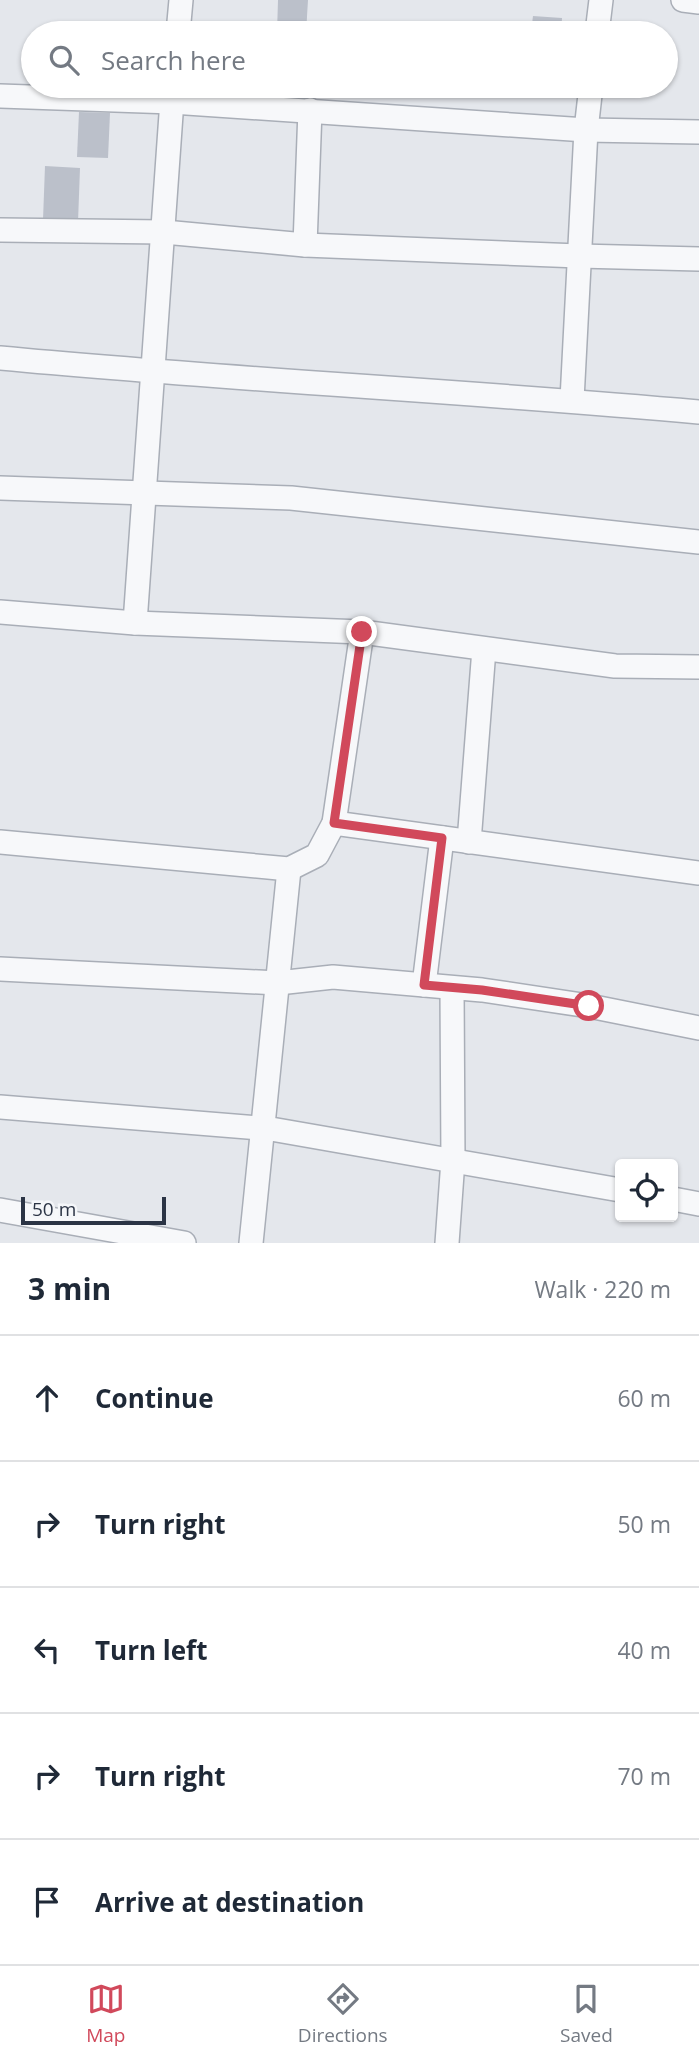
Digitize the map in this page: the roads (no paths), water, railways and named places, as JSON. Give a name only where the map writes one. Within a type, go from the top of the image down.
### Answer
[{"type":"street","points":[[179,21],[181,0]]},
{"type":"street","points":[[598,21],[601,0]]},
{"type":"street","points":[[683,0],[699,2]]},
{"type":"street","points":[[0,96],[21,96]]},
{"type":"street","points":[[135,623],[173,98]]},
{"type":"street","points":[[207,98],[310,110],[586,130],[699,132]]},
{"type":"street","points":[[572,400],[590,98]]},
{"type":"street","points":[[305,245],[310,110]]},
{"type":"street","points":[[0,230],[164,232],[305,245],[579,257],[699,259]]},
{"type":"street","points":[[0,358],[153,372],[572,400],[699,412]]},
{"type":"street","points":[[0,488],[290,498],[699,542]]},
{"type":"street","points":[[0,612],[135,623],[362,632],[615,666],[699,667]]},
{"type":"street","points":[[0,842],[289,869],[317,855],[334,823],[362,632]]},
{"type":"street","points":[[469,842],[484,649]]},
{"type":"street","points":[[334,823],[699,873]]},
{"type":"street","points":[[424,985],[442,838]]},
{"type":"street","points":[[251,1243],[289,869]]},
{"type":"street","points":[[0,969],[278,983],[332,977],[452,988],[589,1006],[699,1028]]},
{"type":"street","points":[[447,1243],[453,1160],[452,988]]},
{"type":"street","points":[[0,1107],[264,1128],[615,1189]]},
{"type":"street","points":[[678,1200],[699,1204]]},
{"type":"street","points":[[0,1210],[184,1243]]}]
